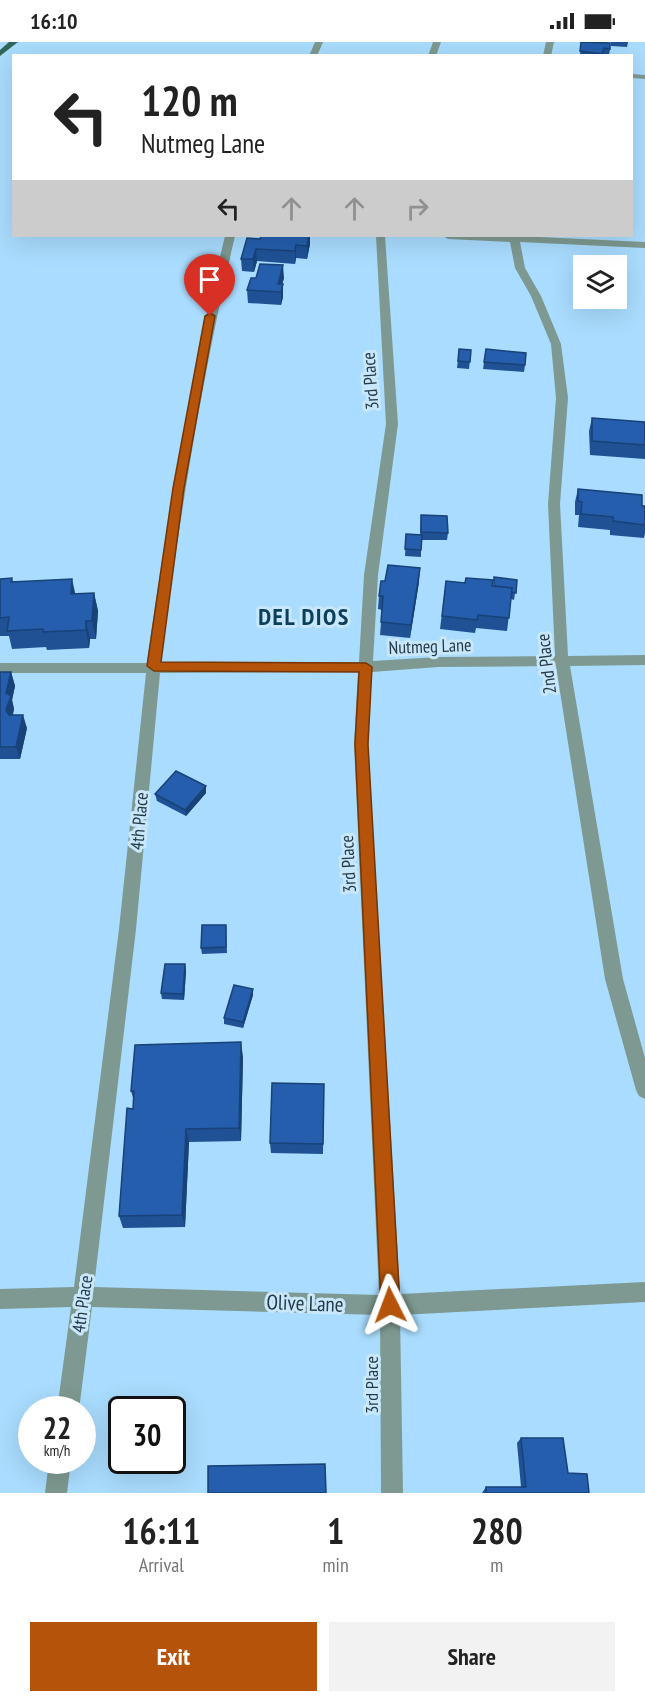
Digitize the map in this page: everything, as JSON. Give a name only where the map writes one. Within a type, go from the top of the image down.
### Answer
[{"type":"main road","points":[[0,54],[14,42]]},
{"type":"street","name":"4th Place","points":[[70,1396],[84,1297],[136,858],[154,666],[179,488],[210,316],[230,237]]},
{"type":"street","name":"3rd Place","points":[[380,237],[392,424],[371,575],[361,744],[390,1305],[392,1493]]},
{"type":"street","points":[[513,237],[645,245]]},
{"type":"street","name":"2nd Place","points":[[513,237],[520,268],[536,296],[556,344],[562,398],[554,504],[562,662],[614,979],[645,1090]]},
{"type":"street","name":"Nutmeg Lane","points":[[0,668],[366,667],[438,662],[645,660]]},
{"type":"street","name":"Olive Lane","points":[[0,1299],[84,1297],[390,1305],[645,1292]]},
{"type":"street","points":[[56,1493],[58,1474]]},
{"type":"building","points":[[581,42],[610,43],[610,49],[604,48],[602,54],[580,51]]},
{"type":"building","points":[[261,237],[309,237],[307,246],[296,245],[295,251],[256,249],[253,259],[241,259],[247,238],[260,239]]},
{"type":"building","points":[[260,264],[283,265],[278,284],[283,284],[281,292],[247,290],[251,278],[256,278]]},
{"type":"building","points":[[459,349],[471,350],[470,362],[458,361]]},
{"type":"building","points":[[486,349],[526,353],[525,365],[484,362]]},
{"type":"building","points":[[592,418],[645,422],[645,445],[592,441]]},
{"type":"building","points":[[578,489],[642,495],[642,506],[645,506],[645,525],[613,521],[613,517],[581,514],[582,502],[578,501]]},
{"type":"building","points":[[421,515],[447,516],[448,533],[421,532]]},
{"type":"building","points":[[406,534],[422,535],[421,550],[405,549]]},
{"type":"building","points":[[388,565],[420,568],[411,625],[381,622],[383,596],[379,596],[381,581],[385,581]]},
{"type":"building","points":[[494,577],[517,580],[516,593],[511,592],[512,588],[494,586]]},
{"type":"building","points":[[12,578],[11,582],[72,579],[71,594],[94,593],[92,621],[86,621],[86,630],[7,631],[9,617],[0,618],[0,579]]},
{"type":"building","points":[[466,578],[493,580],[492,586],[512,588],[509,618],[478,615],[477,620],[442,616],[446,581],[465,583]]},
{"type":"building","points":[[0,672],[11,672],[6,693],[11,696],[6,710],[9,715],[23,715],[16,747],[0,747]]},
{"type":"building","points":[[176,771],[206,786],[185,810],[155,794]]},
{"type":"building","points":[[202,925],[226,925],[226,947],[201,948]]},
{"type":"building","points":[[165,964],[185,964],[183,994],[161,993]]},
{"type":"building","points":[[234,985],[253,989],[243,1022],[224,1018]]},
{"type":"building","points":[[241,1042],[239,1128],[186,1129],[182,1215],[119,1216],[127,1108],[133,1109],[134,1091],[131,1091],[135,1045]]},
{"type":"building","points":[[272,1083],[324,1084],[323,1144],[270,1143]]},
{"type":"building","points":[[521,1438],[563,1438],[568,1473],[587,1474],[589,1493],[486,1493],[486,1487],[526,1487]]},
{"type":"building","points":[[325,1464],[326,1493],[208,1493],[208,1466]]},
{"type":"district","name":"DEL DIOS","points":[[304,616]]},
{"type":"route","points":[[210,316],[179,488],[154,666],[366,667],[361,744],[390,1305]]}]
